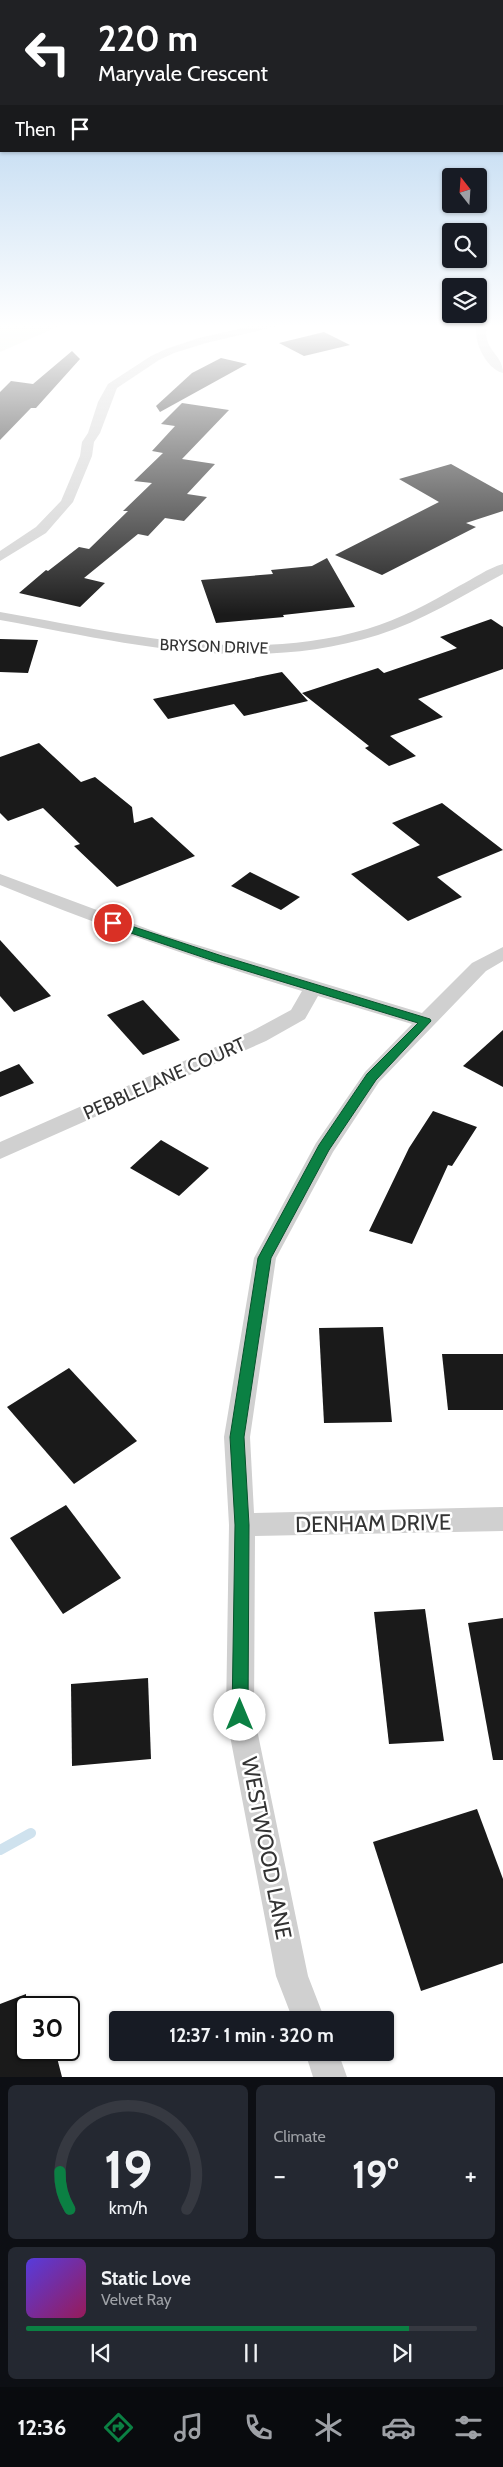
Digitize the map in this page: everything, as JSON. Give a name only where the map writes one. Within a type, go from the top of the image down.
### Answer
[{"type":"street","points":[[0,557],[40,530],[67,502],[86,456],[88,442],[94,433],[98,421]]},
{"type":"street","name":"BRYSON DRIVE","points":[[0,616],[124,641],[218,649],[279,648],[362,634],[402,622],[503,568]]},
{"type":"street","points":[[0,879],[96,918],[313,988],[426,1021]]},
{"type":"street","name":"WESTWOOD LANE","points":[[306,2011],[292,1976],[240,1715],[242,1525],[237,1437],[265,1258],[324,1148],[372,1077],[479,967],[503,953]]},
{"type":"street","name":"PEBBLELANE COURT","points":[[0,1150],[260,1036],[298,1014],[313,988]]},
{"type":"street","name":"DENHAM DRIVE","points":[[242,1525],[503,1519]]},
{"type":"street","points":[[324,2061],[330,2077]]},
{"type":"building","points":[[0,421],[18,421],[0,440]]},
{"type":"building","points":[[164,421],[219,421],[182,459],[215,464],[187,494],[207,497],[184,521],[165,518],[148,536],[138,534],[84,578],[105,583],[80,607],[19,593],[46,570],[48,571],[79,547],[89,549],[128,511],[123,511],[152,483],[134,481],[163,453],[152,451],[175,426],[161,424]]},
{"type":"building","points":[[451,464],[503,493],[503,511],[466,523],[476,527],[382,575],[335,555],[439,502],[399,479]]},
{"type":"building","points":[[327,558],[355,607],[283,615],[284,617],[216,623],[201,580],[273,574],[271,570],[312,566]]},
{"type":"building","points":[[491,619],[503,627],[503,669],[418,699],[443,717],[390,736],[416,756],[389,766],[365,748],[369,746],[302,693],[378,668],[384,673],[457,648],[440,637]]},
{"type":"building","points":[[0,639],[38,640],[28,673],[0,672]]},
{"type":"building","points":[[282,672],[308,701],[244,716],[234,704],[168,719],[153,699]]},
{"type":"building","points":[[39,743],[81,782],[95,777],[132,807],[134,823],[152,817],[195,856],[117,887],[74,846],[80,844],[43,808],[8,821],[0,813],[0,757]]},
{"type":"building","points":[[442,803],[503,850],[437,877],[462,897],[408,921],[351,874],[420,845],[392,823]]},
{"type":"building","points":[[250,872],[300,897],[281,910],[231,886]]},
{"type":"building","points":[[0,940],[51,996],[14,1012],[0,996]]},
{"type":"building","points":[[143,1000],[180,1040],[143,1055],[107,1015]]},
{"type":"building","points":[[503,1030],[503,1087],[463,1066]]},
{"type":"building","points":[[19,1064],[34,1083],[0,1097],[0,1072]]},
{"type":"building","points":[[433,1111],[477,1127],[452,1166],[448,1165],[412,1244],[369,1231],[409,1148]]},
{"type":"building","points":[[161,1140],[209,1168],[179,1196],[130,1168]]},
{"type":"building","points":[[383,1327],[392,1422],[324,1423],[319,1328]]},
{"type":"building","points":[[442,1354],[503,1354],[503,1410],[448,1410]]},
{"type":"building","points":[[69,1368],[137,1441],[74,1484],[7,1407]]},
{"type":"building","points":[[66,1505],[121,1578],[63,1614],[10,1538]]},
{"type":"building","points":[[425,1609],[444,1741],[389,1744],[374,1612]]},
{"type":"building","points":[[503,1618],[503,1760],[493,1760],[468,1623]]},
{"type":"building","points":[[148,1678],[151,1759],[72,1766],[71,1684]]},
{"type":"building","points":[[477,1809],[503,1879],[503,1963],[421,1991],[373,1842]]},
{"type":"building","points":[[15,1998],[15,2061],[58,2061],[62,2077],[0,2077],[0,2004]]},
{"type":"waterway","points":[[0,1850],[31,1833]]},
{"type":"route","points":[[113,923],[313,988],[426,1021],[372,1077],[324,1148],[265,1258],[237,1437],[242,1525],[240,1715]]}]
